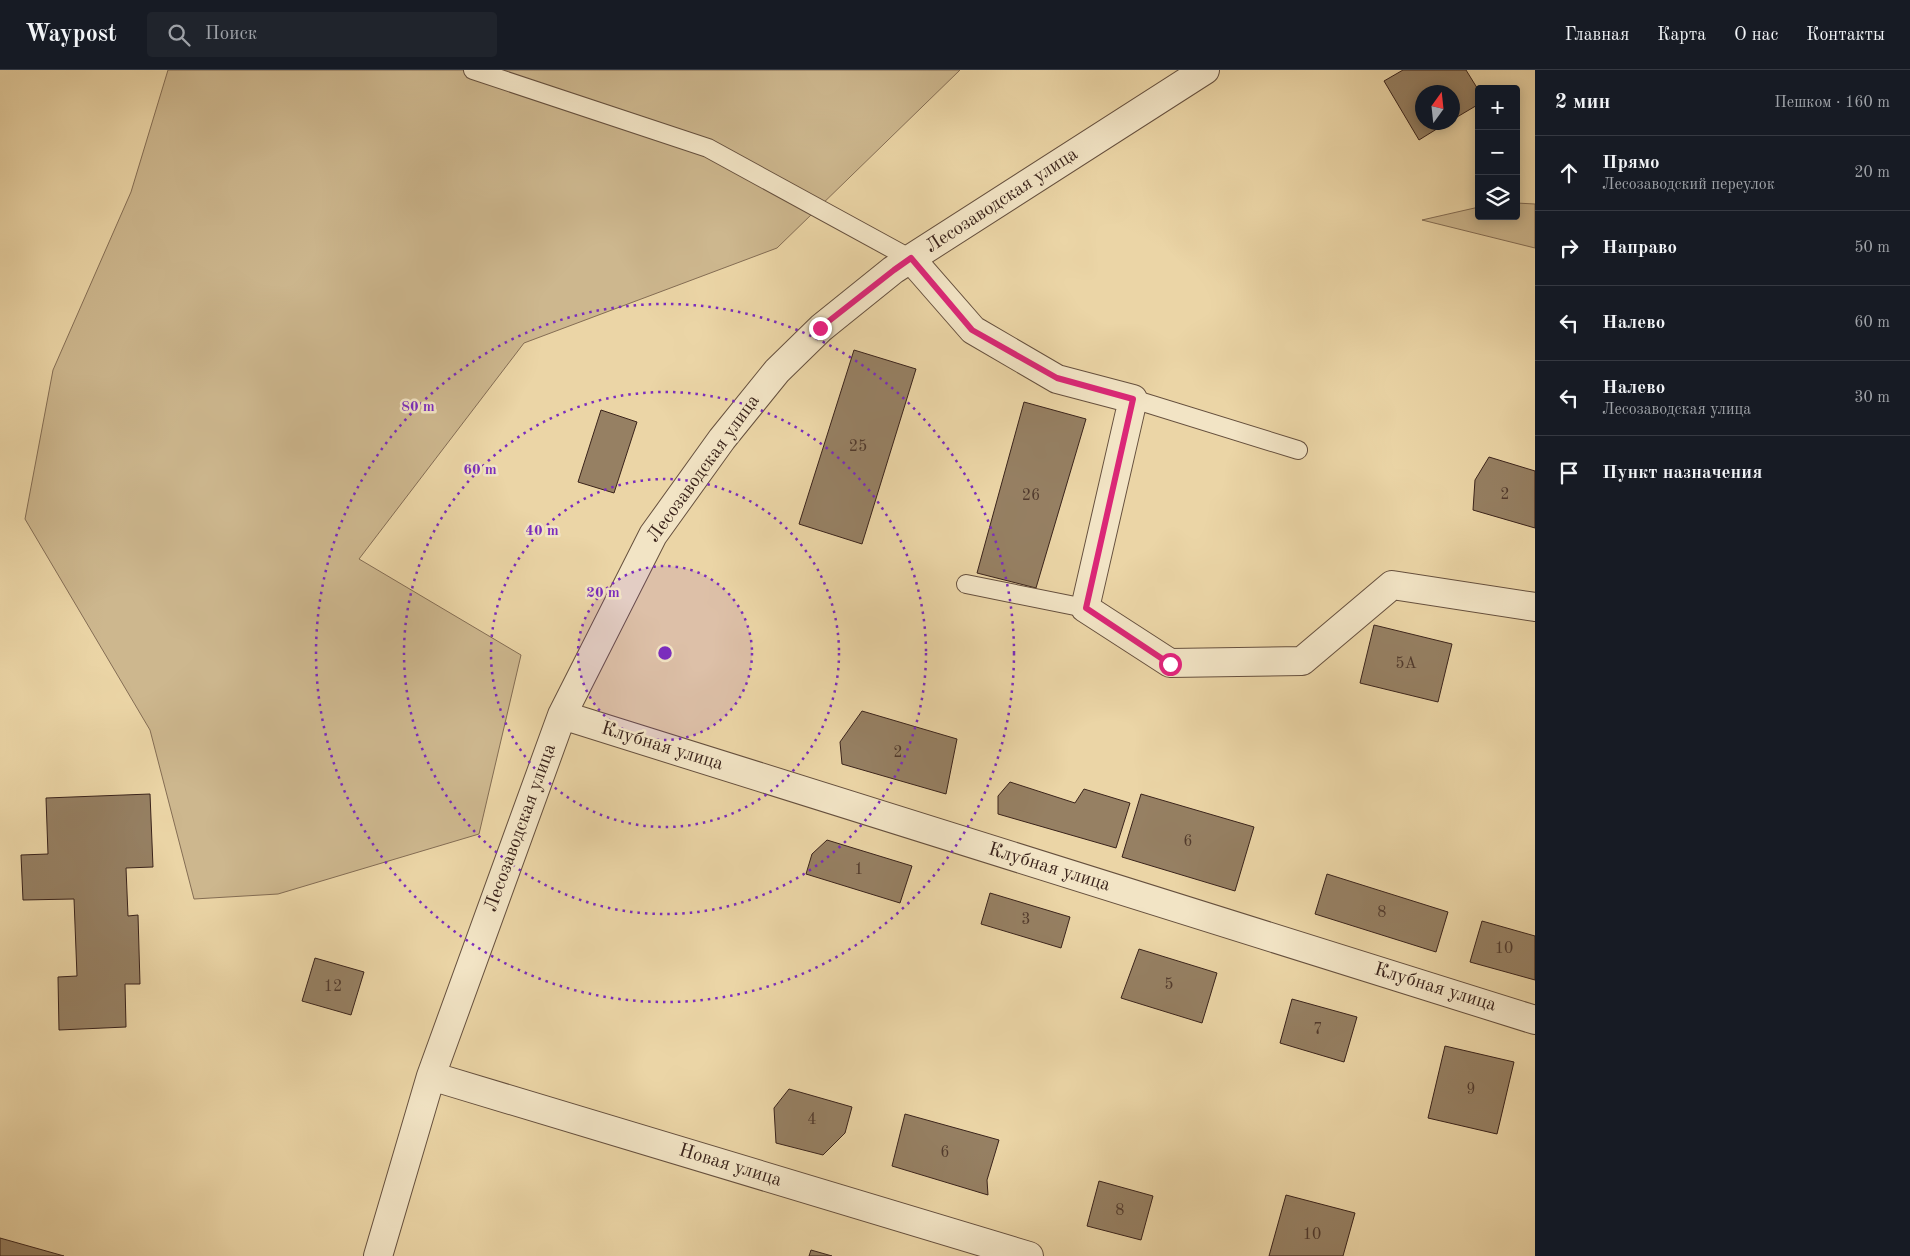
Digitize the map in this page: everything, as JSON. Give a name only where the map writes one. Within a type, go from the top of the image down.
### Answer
[{"type":"street","name":"Лесозаводская улица","points":[[378,1256],[431,1076],[562,715],[653,535],[722,439],[777,371],[820,328],[911,258],[1205,70]]},
{"type":"street","points":[[911,258],[972,330],[1057,378],[1133,399],[1086,608],[1170,664],[1302,661],[1392,585],[1535,607]]},
{"type":"street","name":"Клубная улица","points":[[562,715],[1535,1020]]},
{"type":"street","name":"Новая улица","points":[[431,1076],[1029,1256]]},
{"type":"lane","points":[[473,70],[708,148],[911,258]]},
{"type":"lane","points":[[1133,399],[1298,450]]},
{"type":"lane","points":[[966,584],[1086,608]]},
{"type":"shaded area","points":[[168,70],[960,70],[777,248],[524,343],[359,559],[521,655],[479,834],[278,894],[194,899],[150,730],[25,519],[53,370],[131,192]]},
{"type":"shaded area","points":[[1520,203],[1535,204],[1535,248],[1422,220],[1475,208],[1475,220],[1520,220]]},
{"type":"building","points":[[1403,70],[1466,70],[1475,85],[1475,106],[1460,115],[1460,85],[1415,85],[1415,130],[1435,130],[1419,140],[1384,81]]},
{"type":"building","points":[[854,350],[916,369],[862,544],[799,524]]},
{"type":"building","points":[[1024,402],[1086,419],[1036,588],[977,573]]},
{"type":"building","points":[[601,410],[637,422],[614,493],[578,482]]},
{"type":"building","points":[[1489,457],[1535,471],[1535,528],[1473,510],[1475,480]]},
{"type":"building","points":[[1374,625],[1452,644],[1438,702],[1360,683]]},
{"type":"building","points":[[862,711],[957,739],[946,794],[842,764],[840,742]]},
{"type":"building","points":[[1010,782],[1075,803],[1084,789],[1130,803],[1116,848],[998,814],[998,796]]},
{"type":"building","points":[[150,794],[153,867],[126,868],[128,916],[138,915],[140,984],[125,984],[126,1027],[59,1030],[58,977],[77,976],[74,899],[23,900],[21,855],[48,854],[46,798]]},
{"type":"building","points":[[1141,794],[1254,827],[1235,891],[1122,857]]},
{"type":"building","points":[[827,840],[912,866],[900,903],[806,874],[812,854]]},
{"type":"building","points":[[1327,874],[1448,912],[1436,952],[1315,914]]},
{"type":"building","points":[[990,893],[1070,917],[1061,948],[981,924]]},
{"type":"building","points":[[1482,921],[1535,936],[1535,980],[1470,962]]},
{"type":"building","points":[[1139,949],[1217,973],[1202,1023],[1121,998]]},
{"type":"building","points":[[315,958],[364,972],[351,1015],[302,1001]]},
{"type":"building","points":[[1292,999],[1357,1017],[1344,1062],[1280,1043]]},
{"type":"building","points":[[1445,1046],[1514,1062],[1497,1134],[1428,1118]]},
{"type":"building","points":[[789,1089],[852,1107],[845,1133],[823,1155],[776,1143],[774,1108]]},
{"type":"building","points":[[905,1114],[999,1140],[987,1180],[988,1195],[892,1166]]},
{"type":"building","points":[[1099,1181],[1153,1196],[1141,1240],[1087,1226]]},
{"type":"building","points":[[1286,1195],[1355,1213],[1343,1256],[1269,1256]]},
{"type":"building","points":[[0,1238],[64,1256],[0,1256]]},
{"type":"building","points":[[811,1250],[832,1256],[809,1256]]},
{"type":"route","points":[[820,328],[911,258],[972,330],[1057,378],[1133,399],[1086,608],[1170,664]]}]
